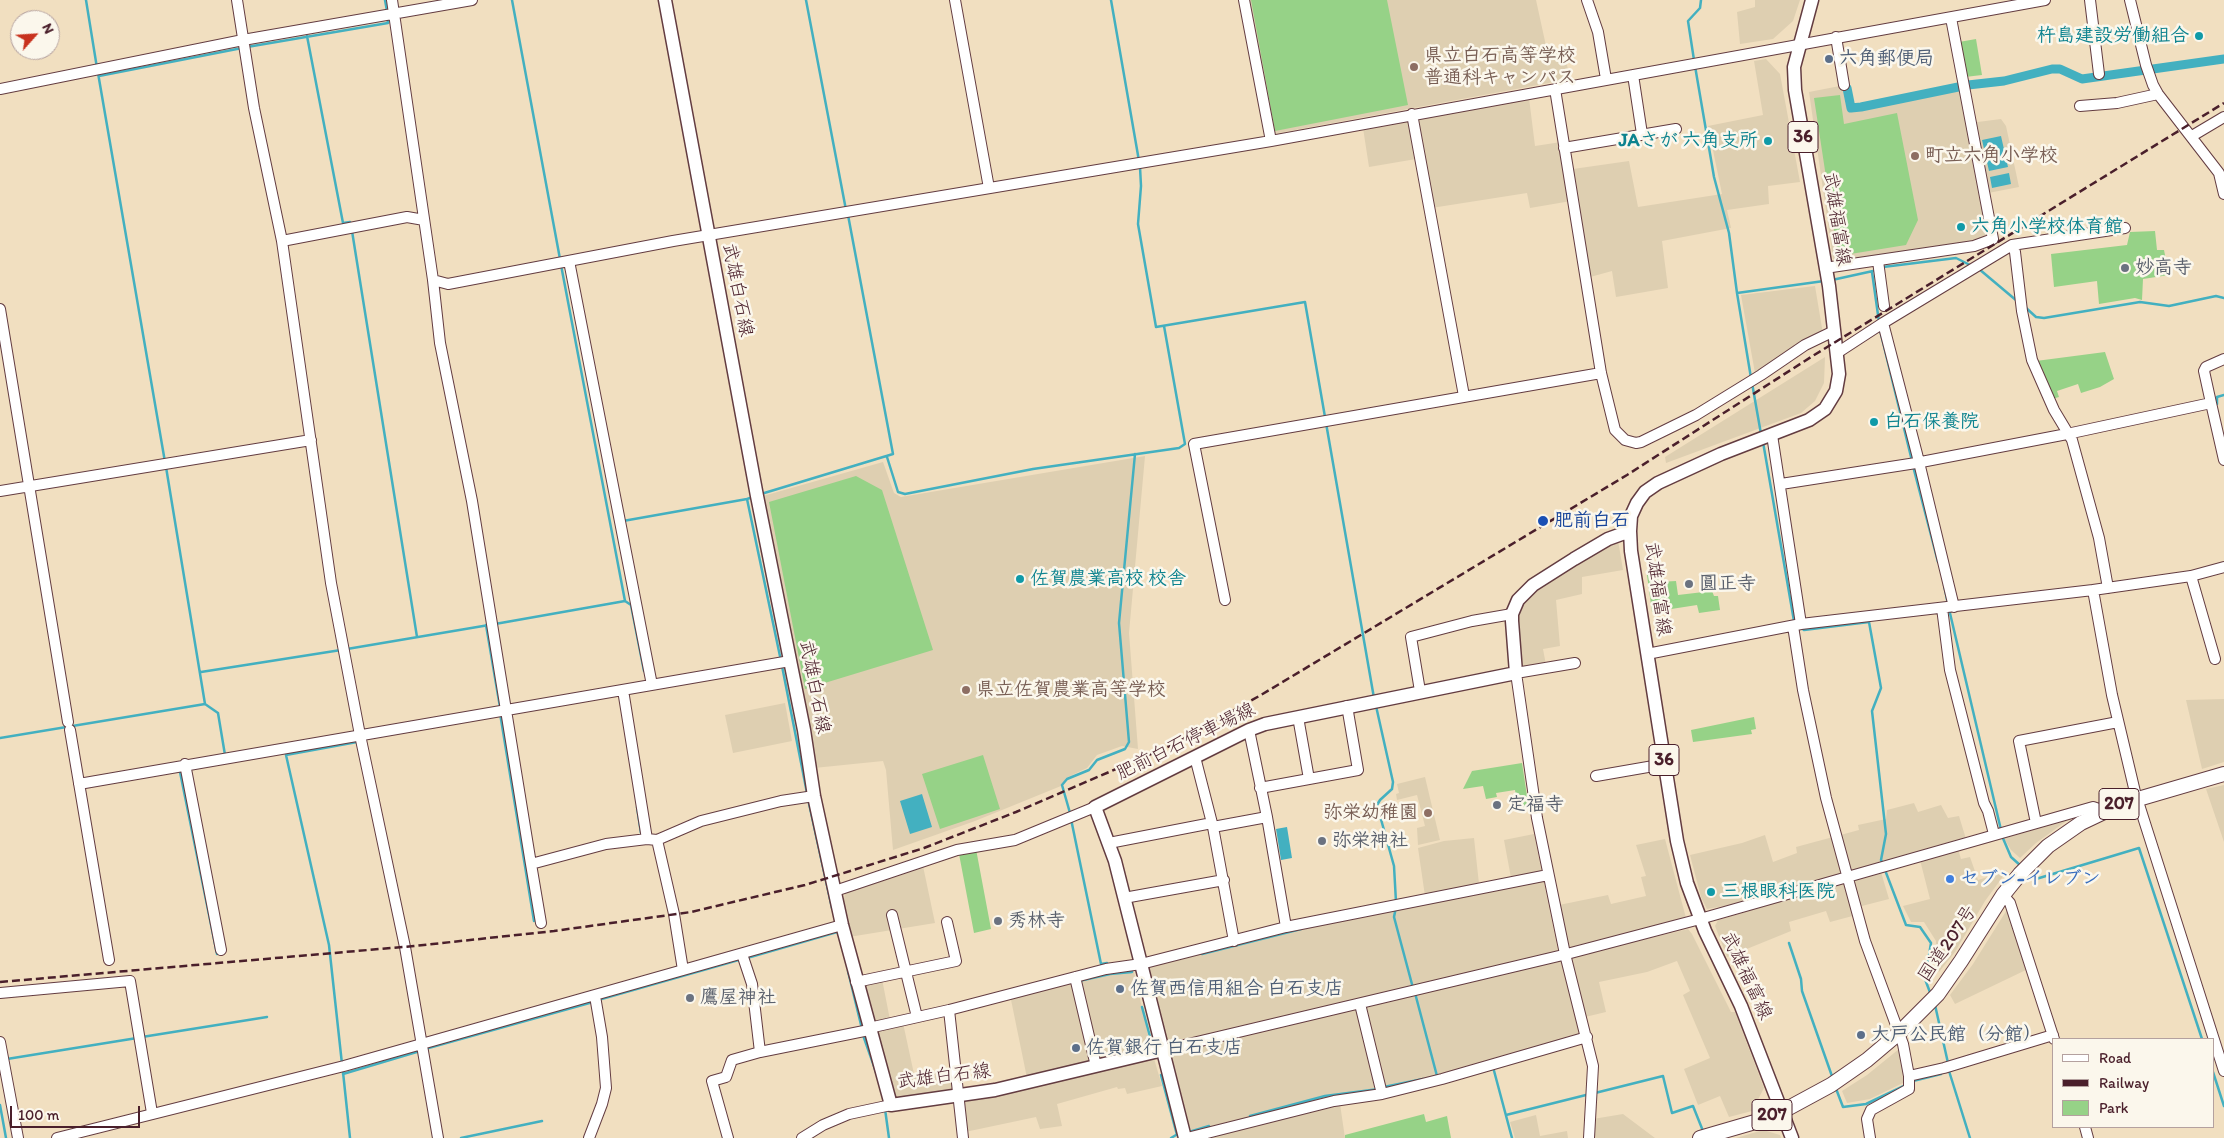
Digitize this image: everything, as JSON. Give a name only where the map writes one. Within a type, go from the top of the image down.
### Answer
[{"type":"highway","name":"国道207号","points":[[1703,1137],[1755,1122],[1783,1111],[1835,1083],[1900,1033],[1938,994],[2003,895],[2024,869],[2057,840],[2081,823],[2105,810],[2137,798],[2224,774]]},
{"type":"main road","name":"武雄白石線","points":[[665,0],[756,492],[784,662],[804,730],[809,797],[835,890],[837,926],[856,982],[866,1031],[887,1106],[995,1090],[1163,1050]]},
{"type":"main road","name":"武雄福富線","points":[[1792,1138],[1741,1006],[1700,919],[1687,883],[1677,841],[1631,551],[1630,531],[1631,516],[1637,503],[1645,492],[1658,482],[1674,473],[1809,420],[1825,409],[1836,392],[1839,374],[1827,277],[1795,90],[1794,67],[1812,0]]},
{"type":"main road","points":[[1516,673],[1512,614],[1518,600],[1532,585],[1608,539],[1630,531]]},
{"type":"main road","name":"肥前白石停車場線","points":[[1095,807],[1249,730],[1265,724],[1375,700],[1516,673]]},
{"type":"main road","points":[[1095,807],[1109,843],[1185,1135]]},
{"type":"street","points":[[237,0],[254,108],[282,241],[331,583],[424,1048],[438,1138]]},
{"type":"street","points":[[392,0],[390,15],[424,220],[440,343],[472,501],[492,624],[502,710],[541,922]]},
{"type":"street","points":[[0,89],[98,69],[244,45],[472,0]]},
{"type":"street","points":[[955,0],[989,188]]},
{"type":"street","points":[[1244,0],[1271,141]]},
{"type":"street","points":[[1587,0],[1598,32],[1606,79]]},
{"type":"street","points":[[432,280],[448,284],[857,210],[1271,141],[1800,45],[1839,36],[1951,18],[2045,0]]},
{"type":"street","points":[[2090,0],[2099,74]]},
{"type":"street","points":[[2130,0],[2148,69],[2158,94],[2219,173],[2224,194]]},
{"type":"street","points":[[1827,277],[1878,262],[1974,246],[1994,239],[1951,18]]},
{"type":"street","points":[[1839,36],[1844,85]]},
{"type":"street","points":[[1633,75],[1642,134]]},
{"type":"street","points":[[1554,89],[1601,373],[1615,430],[1626,440],[1636,443],[1696,415],[1762,375],[1805,345],[1834,331]]},
{"type":"street","points":[[2080,106],[2117,103],[2158,94]]},
{"type":"street","points":[[1412,114],[1464,396]]},
{"type":"street","points":[[2192,136],[2224,117]]},
{"type":"street","points":[[1564,148],[1676,129]]},
{"type":"street","points":[[282,241],[407,218],[424,220]]},
{"type":"street","points":[[1837,353],[2012,245],[2125,228]]},
{"type":"street","points":[[2012,245],[2015,252],[2022,311],[2032,360],[2066,436],[2099,538],[2108,588]]},
{"type":"street","points":[[563,262],[620,520],[649,685]]},
{"type":"street","points":[[1878,262],[1884,306]]},
{"type":"street","points":[[0,309],[28,486],[109,960]]},
{"type":"street","points":[[1880,325],[1916,461],[1948,608],[1950,670],[1984,803],[1999,833]]},
{"type":"street","points":[[2224,359],[2206,367],[2204,371],[2224,460]]},
{"type":"street","points":[[1224,600],[1194,444],[1601,373]]},
{"type":"street","points":[[1781,484],[2066,436],[2211,405]]},
{"type":"street","points":[[1766,437],[1781,484],[1803,690],[1822,780],[1846,877],[1865,941],[1900,1033],[1909,1081],[1907,1091],[1871,1110],[1867,1119],[1870,1138]]},
{"type":"street","points":[[0,491],[311,440]]},
{"type":"street","points":[[1647,654],[1797,625],[2108,588],[2191,576],[2224,567]]},
{"type":"street","points":[[2191,576],[2215,659]]},
{"type":"street","points":[[2093,590],[2118,722],[2137,798],[2213,1038]]},
{"type":"street","points":[[1420,691],[1411,637],[1472,621],[1512,614]]},
{"type":"street","points":[[79,784],[186,769],[225,757],[502,710],[623,693],[649,685],[784,662]]},
{"type":"street","points":[[1575,663],[1516,673],[1537,818],[1562,955],[1587,1037],[1593,1066],[1589,1138]]},
{"type":"street","points":[[623,693],[652,839],[674,914],[683,970]]},
{"type":"street","points":[[1260,788],[1358,770],[1347,706]]},
{"type":"street","points":[[1298,717],[1309,779]]},
{"type":"street","points":[[2036,823],[2019,741],[2118,722]]},
{"type":"street","points":[[1249,730],[1267,817],[1286,928]]},
{"type":"street","points":[[1194,757],[1213,825],[1234,941]]},
{"type":"street","points":[[1596,776],[1665,764]]},
{"type":"street","points":[[186,769],[221,950]]},
{"type":"street","points":[[531,864],[606,844],[652,839],[702,821],[781,801],[809,797]]},
{"type":"street","points":[[835,890],[957,850],[1016,840],[1095,807]]},
{"type":"street","points":[[1163,1050],[1562,955],[1700,919],[2036,823],[2094,808],[2105,810]]},
{"type":"street","points":[[1109,843],[1267,817]]},
{"type":"street","points":[[728,1138],[712,1081],[726,1077],[732,1060],[760,1052],[866,1031],[916,1017],[1076,980],[1110,968],[1141,964],[1286,928],[1396,904],[1548,875]]},
{"type":"street","points":[[1124,898],[1224,880]]},
{"type":"street","points":[[1909,1081],[1944,1068],[2054,1037],[2010,903],[2003,895]]},
{"type":"street","points":[[892,915],[916,1017]]},
{"type":"street","points":[[856,982],[956,961],[947,922]]},
{"type":"street","points":[[57,1138],[342,1066],[424,1048],[596,999],[683,970],[743,957],[837,926]]},
{"type":"street","points":[[743,957],[752,984],[760,1052]]},
{"type":"street","points":[[1076,980],[1096,1066]]},
{"type":"street","points":[[0,993],[130,981],[152,1113]]},
{"type":"street","points":[[588,1138],[602,1104],[606,1088],[602,1037],[596,999]]},
{"type":"street","points":[[1360,1004],[1381,1090]]},
{"type":"street","points":[[950,1010],[963,1138]]},
{"type":"street","points":[[1185,1135],[1492,1066],[1587,1037]]},
{"type":"street","points":[[2214,1040],[2224,1071]]},
{"type":"street","points":[[0,1042],[18,1138]]},
{"type":"street","points":[[802,1138],[823,1125],[849,1114],[887,1106]]},
{"type":"shaded area","name":"県立白石高等学校 普通科キャンパス","points":[[1248,0],[1536,0],[1548,55],[1564,51],[1570,79],[1273,134]]},
{"type":"shaded area","points":[[1755,0],[1800,0],[1793,21],[1773,39],[1740,44],[1737,12],[1755,7]]},
{"type":"shaded area","points":[[1766,59],[1780,74],[1800,182],[1768,186],[1769,204],[1727,210],[1731,228],[1662,241],[1668,288],[1616,297],[1612,271],[1583,279],[1571,201],[1530,208],[1527,193],[1425,209],[1416,159],[1369,167],[1363,128],[1529,98],[1535,146],[1561,142],[1566,170],[1629,161],[1638,207],[1722,194],[1708,126],[1763,115],[1754,61]]},
{"type":"shaded area","name":"町立六角小学校","points":[[1845,85],[1850,110],[1963,88],[1970,123],[2001,119],[2006,126],[2019,187],[1983,194],[1990,237],[1974,242],[1838,262],[1833,259],[1809,92]]},
{"type":"shaded area","points":[[1815,286],[1823,334],[1755,373],[1741,295]]},
{"type":"shaded area","points":[[1825,357],[1824,383],[1815,401],[1801,413],[1666,463],[1665,457]]},
{"type":"shaded area","name":"県立佐賀農業高等学校","points":[[1145,456],[1129,633],[1138,749],[1122,746],[1097,755],[1087,768],[1066,778],[1061,786],[975,821],[893,850],[886,770],[883,761],[814,768],[763,496],[883,462],[894,493],[901,497]]},
{"type":"shaded area","points":[[1618,540],[1623,570],[1582,577],[1582,594],[1556,600],[1560,646],[1543,649],[1546,665],[1522,669],[1517,621],[1519,607],[1534,589]]},
{"type":"shaded area","points":[[2224,699],[2224,762],[2202,769],[2186,700]]},
{"type":"shaded area","points":[[785,703],[792,741],[733,753],[725,715]]},
{"type":"shaded area","name":"弥栄幼稚園","points":[[1425,777],[1440,840],[1418,845],[1417,828],[1425,826],[1417,795],[1397,800],[1396,794],[1399,793],[1397,784]]},
{"type":"shaded area","points":[[2224,785],[2224,842],[2206,789]]},
{"type":"shaded area","points":[[1914,803],[1918,812],[1941,805],[1948,818],[1959,816],[1966,839],[1736,904],[1707,909],[1701,897],[1690,855],[1742,843],[1765,835],[1773,862],[1797,853],[1796,847],[1859,830],[1858,825],[1886,819],[1887,810]]},
{"type":"shaded area","points":[[2072,817],[2036,843],[2020,858],[2011,850],[2005,840],[2005,835]]},
{"type":"shaded area","points":[[1534,834],[1558,951],[1171,1043],[1166,1039],[1147,958],[1425,896],[1418,848],[1444,841],[1474,838],[1479,884],[1511,878],[1504,840]]},
{"type":"shaded area","points":[[1665,839],[1686,918],[1568,948],[1559,905],[1608,895],[1611,904],[1646,896],[1641,877],[1646,876],[1636,845]]},
{"type":"shaded area","points":[[1958,849],[1961,859],[1970,857],[1978,880],[2007,871],[1985,901],[1955,952],[1939,972],[1935,966],[1936,941],[1924,922],[1911,922],[1903,906],[1930,899],[1920,860]]},
{"type":"shaded area","points":[[923,866],[935,923],[849,937],[842,907],[845,894],[851,890]]},
{"type":"shaded area","points":[[1881,872],[1889,899],[1858,907],[1860,914],[1830,922],[1826,911],[1789,922],[1791,931],[1727,957],[1715,926],[1718,920]]},
{"type":"shaded area","points":[[2008,908],[2028,969],[1955,1004],[1950,995],[1973,964]]},
{"type":"shaded area","points":[[1688,929],[1731,1012],[1735,1012],[1764,1088],[1752,1111],[1729,1117],[1720,1096],[1698,1105],[1684,1069],[1710,1058],[1683,995],[1690,991],[1677,961],[1647,972],[1599,982],[1606,1012],[1585,1017],[1591,1040],[1340,1104],[1345,1138],[1197,1138],[1190,1128],[1171,1055],[1174,1051]]},
{"type":"shaded area","points":[[1132,963],[1151,1048],[1027,1078],[1009,990]]},
{"type":"shaded area","points":[[882,979],[891,1025],[903,1023],[914,1074],[955,1071],[957,1093],[896,1100],[860,983]]},
{"type":"shaded area","points":[[1899,1049],[1905,1082],[1870,1099],[1847,1103],[1842,1091],[1867,1075]]},
{"type":"shaded area","points":[[1153,1055],[1162,1086],[1127,1094],[1125,1088],[1118,1089],[1117,1087],[1057,1104],[1062,1126],[1040,1129],[1036,1117],[965,1132],[963,1100]]},
{"type":"shaded area","points":[[1623,1114],[1655,1138],[1591,1138],[1593,1119]]},
{"type":"shaded area","points":[[1536,1115],[1540,1136],[1567,1131],[1568,1138],[1515,1138],[1510,1122]]},
{"type":"shaded area","points":[[1763,1130],[1780,1135],[1781,1138],[1736,1138]]},
{"type":"green space","points":[[1251,0],[1387,0],[1408,105],[1275,131]]},
{"type":"green space","points":[[1976,39],[1982,75],[1965,77],[1959,42]]},
{"type":"green space","points":[[1840,95],[1844,124],[1897,113],[1918,220],[1906,245],[1838,256],[1814,98]]},
{"type":"green space","name":"妙高寺","points":[[2155,231],[2157,250],[2164,250],[2169,275],[2143,279],[2142,300],[2135,298],[2099,304],[2097,281],[2054,287],[2051,254],[2127,245],[2130,232]]},
{"type":"green space","points":[[2105,352],[2114,379],[2100,387],[2081,393],[2078,384],[2057,391],[2059,397],[2052,399],[2036,361]]},
{"type":"green space","points":[[856,476],[882,490],[933,650],[805,689],[769,502]]},
{"type":"green space","points":[[1658,574],[1659,582],[1676,581],[1678,595],[1712,591],[1714,596],[1718,596],[1720,610],[1699,613],[1697,605],[1652,612],[1647,575]]},
{"type":"green space","points":[[1754,717],[1756,729],[1751,730],[1752,734],[1693,742],[1691,730]]},
{"type":"green space","points":[[983,755],[1000,809],[940,829],[922,774]]},
{"type":"green space","points":[[1522,763],[1529,809],[1518,810],[1515,790],[1496,793],[1497,797],[1486,799],[1483,786],[1463,789],[1472,771]]},
{"type":"green space","points":[[976,849],[991,929],[974,933],[959,854]]},
{"type":"green space","points":[[1424,1114],[1426,1122],[1447,1116],[1451,1138],[1345,1138],[1345,1135]]},
{"type":"water","points":[[2001,136],[2008,167],[1989,171],[1982,140]]},
{"type":"water","points":[[2009,173],[2011,184],[1992,188],[1990,177]]},
{"type":"water","points":[[922,794],[932,827],[910,834],[900,801]]},
{"type":"water","points":[[1287,827],[1292,858],[1281,860],[1276,829]]},
{"type":"waterway","points":[[86,0],[97,68]]},
{"type":"waterway","points":[[385,0],[387,11]]},
{"type":"waterway","points":[[512,0],[560,259]]},
{"type":"waterway","points":[[806,0],[846,210]]},
{"type":"waterway","points":[[1111,0],[1139,161]]},
{"type":"waterway","points":[[1694,60],[1688,21],[1700,8],[1701,0]]},
{"type":"waterway","points":[[247,47],[388,23],[387,16]]},
{"type":"waterway","points":[[307,36],[343,223],[350,222],[351,226]]},
{"type":"waterway","points":[[99,76],[242,48]]},
{"type":"waterway","points":[[1847,88],[1851,108],[1968,85],[2004,81],[2052,69],[2060,69],[2082,79],[2224,59]]},
{"type":"waterway","points":[[1695,66],[1714,177],[1729,233],[1737,293],[1824,281]]},
{"type":"waterway","points":[[98,73],[165,462]]},
{"type":"waterway","points":[[1140,167],[1141,186],[1138,224],[1156,327],[1305,302],[1325,417]]},
{"type":"waterway","points":[[761,494],[893,454],[848,215]]},
{"type":"waterway","points":[[352,231],[417,637]]},
{"type":"waterway","points":[[1883,267],[1956,258],[1972,266]]},
{"type":"waterway","points":[[495,624],[625,601],[561,265]]},
{"type":"waterway","points":[[1979,269],[2017,301]]},
{"type":"waterway","points":[[1832,280],[1873,271]]},
{"type":"waterway","points":[[1872,272],[1879,322]]},
{"type":"waterway","points":[[1737,293],[1751,378]]},
{"type":"waterway","points":[[2025,307],[2036,317],[2044,318],[2140,302],[2169,306],[2216,296],[2224,298]]},
{"type":"waterway","points":[[887,457],[898,492],[905,494],[1033,469],[1179,448],[1185,444],[1164,326]]},
{"type":"waterway","points":[[1880,330],[1912,461]]},
{"type":"waterway","points":[[1752,383],[1761,434]]},
{"type":"waterway","points":[[2215,405],[2217,404],[2217,397],[2224,395]]},
{"type":"waterway","points":[[1326,423],[1374,698]]},
{"type":"waterway","points":[[1763,442],[1794,621]]},
{"type":"waterway","points":[[1070,813],[1062,785],[1067,779],[1089,770],[1097,760],[1125,749],[1129,742],[1119,623],[1135,454]]},
{"type":"waterway","points":[[1913,466],[1938,562]]},
{"type":"waterway","points":[[0,738],[205,704],[166,467]]},
{"type":"waterway","points":[[753,497],[747,499],[781,661]]},
{"type":"waterway","points":[[623,521],[747,499]]},
{"type":"waterway","points":[[1944,585],[1948,604]]},
{"type":"waterway","points":[[625,601],[631,605],[644,671]]},
{"type":"waterway","points":[[1949,609],[2001,830]]},
{"type":"waterway","points":[[1800,627],[1804,630],[1869,622],[1881,688],[1872,711],[1886,834],[1881,860],[1883,864]]},
{"type":"waterway","points":[[486,625],[500,707]]},
{"type":"waterway","points":[[347,649],[489,625]]},
{"type":"waterway","points":[[201,672],[341,650]]},
{"type":"waterway","points":[[782,666],[807,793]]},
{"type":"waterway","points":[[205,704],[218,713],[225,755]]},
{"type":"waterway","points":[[1376,706],[1393,782],[1392,789],[1377,805],[1394,866],[1396,902]]},
{"type":"waterway","points":[[500,713],[534,921]]},
{"type":"waterway","points":[[342,1064],[329,945],[286,755],[357,742]]},
{"type":"waterway","points":[[181,771],[217,954]]},
{"type":"waterway","points":[[808,799],[832,908]]},
{"type":"waterway","points":[[637,807],[641,833]]},
{"type":"waterway","points":[[1071,819],[1101,964],[1107,963],[1108,966]]},
{"type":"waterway","points":[[2002,836],[2011,857],[2021,866]]},
{"type":"waterway","points":[[2029,873],[2036,879],[2139,848],[2202,1038]]},
{"type":"waterway","points":[[1885,870],[1906,925],[1920,927],[1931,943],[1925,979],[1931,995]]},
{"type":"waterway","points":[[1396,907],[1394,917],[1413,988]]},
{"type":"waterway","points":[[1202,954],[1301,929]]},
{"type":"waterway","points":[[747,958],[837,932]]},
{"type":"waterway","points":[[1789,943],[1801,979],[1802,991],[1833,1079]]},
{"type":"waterway","points":[[598,1000],[742,959]]},
{"type":"waterway","points":[[848,971],[862,1029]]},
{"type":"waterway","points":[[1079,981],[1110,974],[1132,972]]},
{"type":"waterway","points":[[1415,993],[1437,1076]]},
{"type":"waterway","points":[[425,1049],[593,1002]]},
{"type":"waterway","points":[[1935,1005],[1948,1063]]},
{"type":"waterway","points":[[1142,1007],[1152,1044]]},
{"type":"waterway","points":[[142,1037],[267,1017]]},
{"type":"waterway","points":[[863,1035],[876,1072]]},
{"type":"waterway","points":[[7,1059],[137,1038]]},
{"type":"waterway","points":[[343,1074],[420,1051]]},
{"type":"waterway","points":[[1493,1067],[1512,1138]]},
{"type":"waterway","points":[[1949,1071],[1970,1138]]},
{"type":"waterway","points":[[343,1072],[350,1138]]},
{"type":"waterway","points":[[1913,1081],[1941,1074]]},
{"type":"waterway","points":[[1161,1075],[1177,1135]]},
{"type":"waterway","points":[[2214,1075],[2224,1106]]},
{"type":"waterway","points":[[1595,1093],[1663,1076],[1672,1113],[1693,1106],[1703,1131]]},
{"type":"waterway","points":[[1384,1087],[1423,1079]]},
{"type":"waterway","points":[[1835,1086],[1843,1107],[1866,1104],[1906,1085]]},
{"type":"waterway","points":[[1250,1116],[1325,1096],[1379,1089]]},
{"type":"waterway","points":[[1506,1115],[1590,1094]]},
{"type":"waterway","points":[[0,1105],[6,1138]]},
{"type":"waterway","points":[[885,1109],[889,1138]]},
{"type":"waterway","points":[[461,1138],[542,1121]]},
{"type":"waterway","points":[[1189,1132],[1209,1126]]},
{"type":"waterway","points":[[1171,1138],[1176,1135]]},
{"type":"railway","points":[[0,982],[414,946],[554,931],[691,912],[805,885],[924,848],[1016,812],[1172,745],[1261,695],[1627,475],[1811,357],[2224,103]]},
{"type":"place","name":"杵島建設労働組合","points":[[2199,36]]},
{"type":"place","name":"六角郵便局","points":[[1829,59]]},
{"type":"place","name":"県立白石高等学校 普通科キャンパス","points":[[1414,67]]},
{"type":"place","name":"JAさが 六角支所","points":[[1768,141]]},
{"type":"place","name":"町立六角小学校","points":[[1915,156]]},
{"type":"place","name":"六角小学校体育館","points":[[1961,227]]},
{"type":"place","name":"妙高寺","points":[[2125,268]]},
{"type":"place","name":"白石保養院","points":[[1874,422]]},
{"type":"place","name":"肥前白石","points":[[1543,521]]},
{"type":"place","name":"佐賀農業高校 校舎","points":[[1020,579]]},
{"type":"place","name":"圓正寺","points":[[1689,584]]},
{"type":"place","name":"県立佐賀農業高等学校","points":[[966,690]]},
{"type":"place","name":"定福寺","points":[[1497,805]]},
{"type":"place","name":"弥栄幼稚園","points":[[1428,813]]},
{"type":"place","name":"弥栄神社","points":[[1322,841]]},
{"type":"place","name":"セブン-イレブン","points":[[1950,879]]},
{"type":"place","name":"三根眼科医院","points":[[1711,892]]},
{"type":"place","name":"秀林寺","points":[[998,921]]},
{"type":"place","name":"佐賀西信用組合 白石支店","points":[[1120,989]]},
{"type":"place","name":"鷹屋神社","points":[[690,998]]},
{"type":"place","name":"大戸公民館（分館）","points":[[1861,1035]]},
{"type":"place","name":"佐賀銀行 白石支店","points":[[1076,1048]]}]
